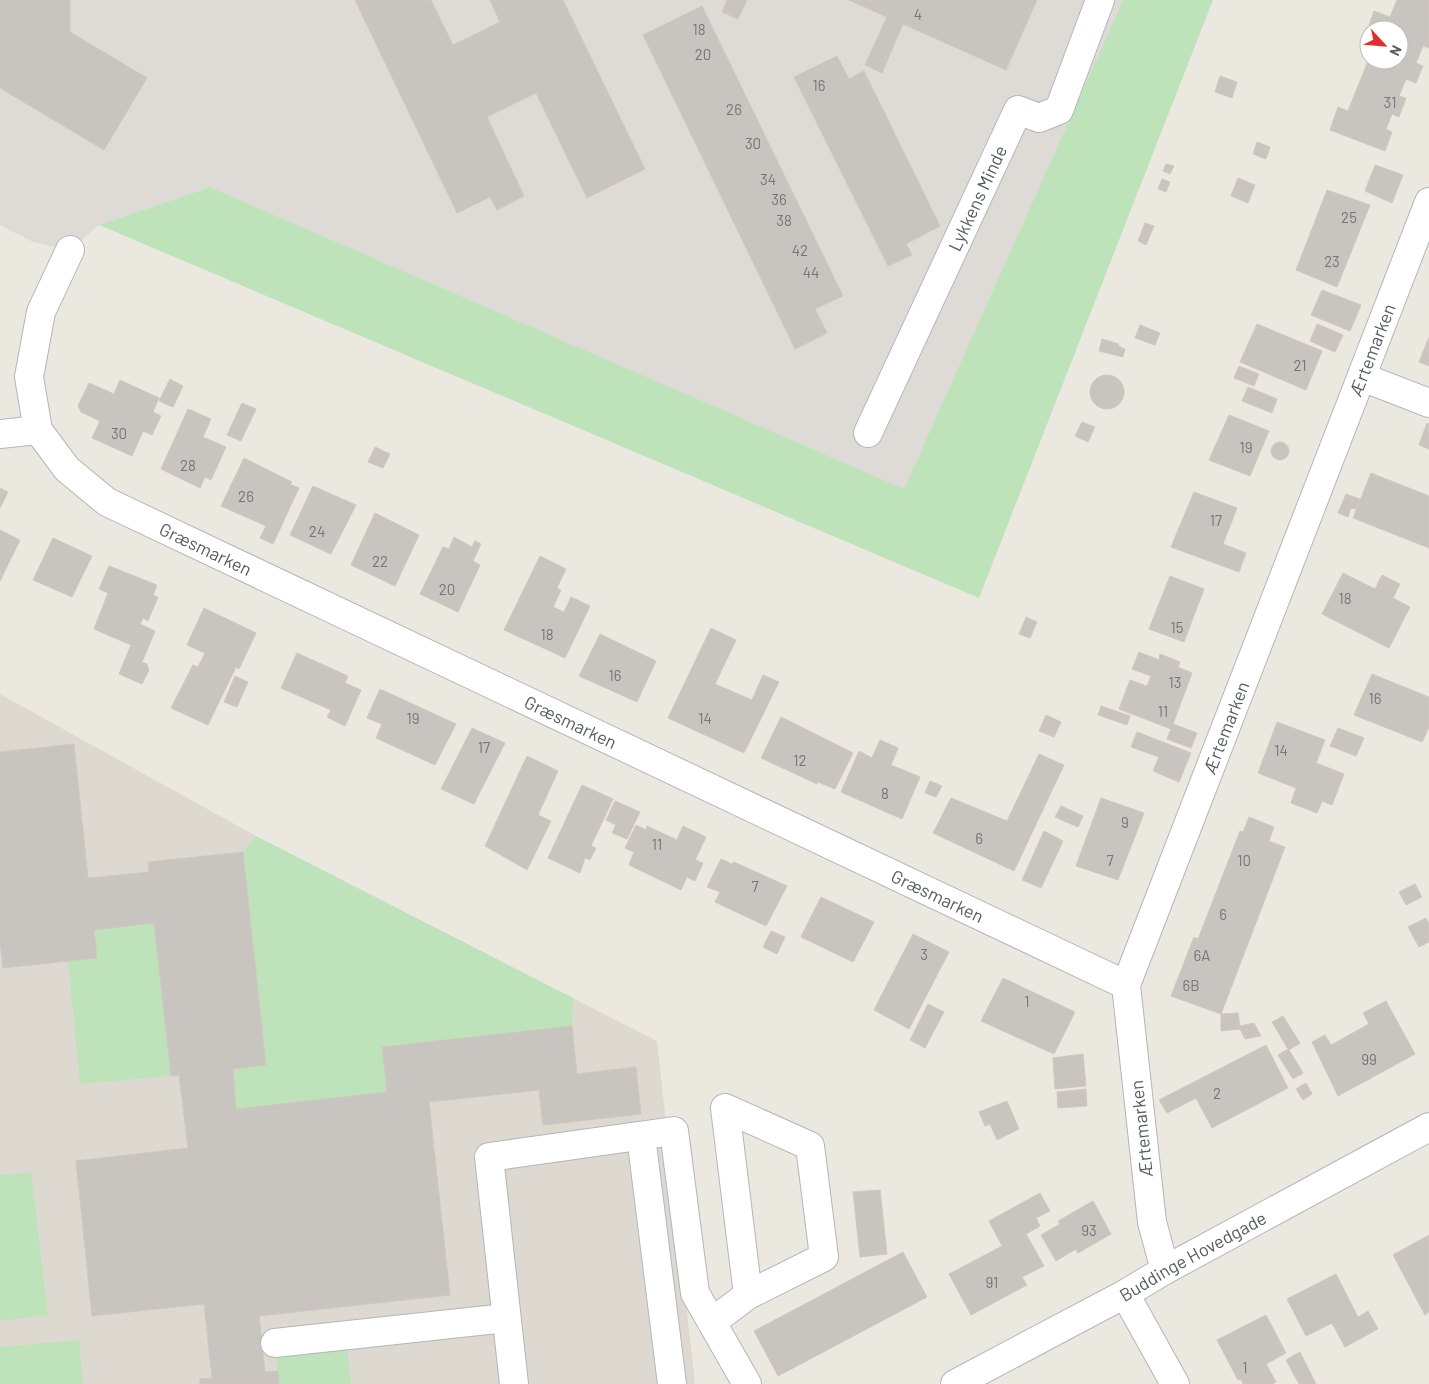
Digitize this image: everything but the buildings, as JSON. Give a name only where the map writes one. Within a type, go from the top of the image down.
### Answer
[{"type":"street","name":"Lykkens Minde","points":[[868,433],[1018,110],[1039,118],[1059,110],[1100,0]]},
{"type":"street","name":"Ærtemarken","points":[[1165,1270],[1152,1222],[1126,985],[1429,202]]},
{"type":"street","name":"Græsmarken","points":[[70,250],[41,312],[29,377],[38,430],[67,469],[107,502],[1126,985]]},
{"type":"street","points":[[1362,377],[1429,403]]},
{"type":"street","points":[[0,434],[38,430]]},
{"type":"street","points":[[712,1322],[748,1295],[824,1257],[810,1146],[725,1108],[748,1295]]},
{"type":"street","name":"Buddinge Hovedgade","points":[[955,1384],[1125,1294],[1165,1270],[1429,1127]]},
{"type":"street","points":[[514,1384],[489,1157],[674,1131],[695,1292],[746,1384]]},
{"type":"street","points":[[641,1136],[672,1384]]},
{"type":"street","points":[[1125,1294],[1175,1384]]},
{"type":"street","points":[[275,1342],[506,1318]]},
{"type":"shaded area","points":[[0,0],[1123,0],[904,490],[210,187],[99,225],[70,250],[33,242],[0,225]]},
{"type":"shaded area","points":[[0,694],[274,846],[657,1041],[695,1384],[0,1384]]},
{"type":"green space","points":[[1123,0],[1213,0],[979,598],[99,225],[210,187],[904,489]]},
{"type":"green space","points":[[256,836],[573,998],[572,1026],[382,1047],[387,1092],[236,1109],[234,1069],[266,1065],[243,852]]},
{"type":"green space","points":[[154,923],[171,1076],[80,1084],[68,961],[97,958],[94,930]]},
{"type":"green space","points":[[31,1172],[48,1315],[0,1321],[0,1175]]},
{"type":"green space","points":[[79,1340],[83,1384],[0,1384],[0,1347]]},
{"type":"green space","points":[[347,1348],[351,1384],[280,1384],[276,1355]]}]
